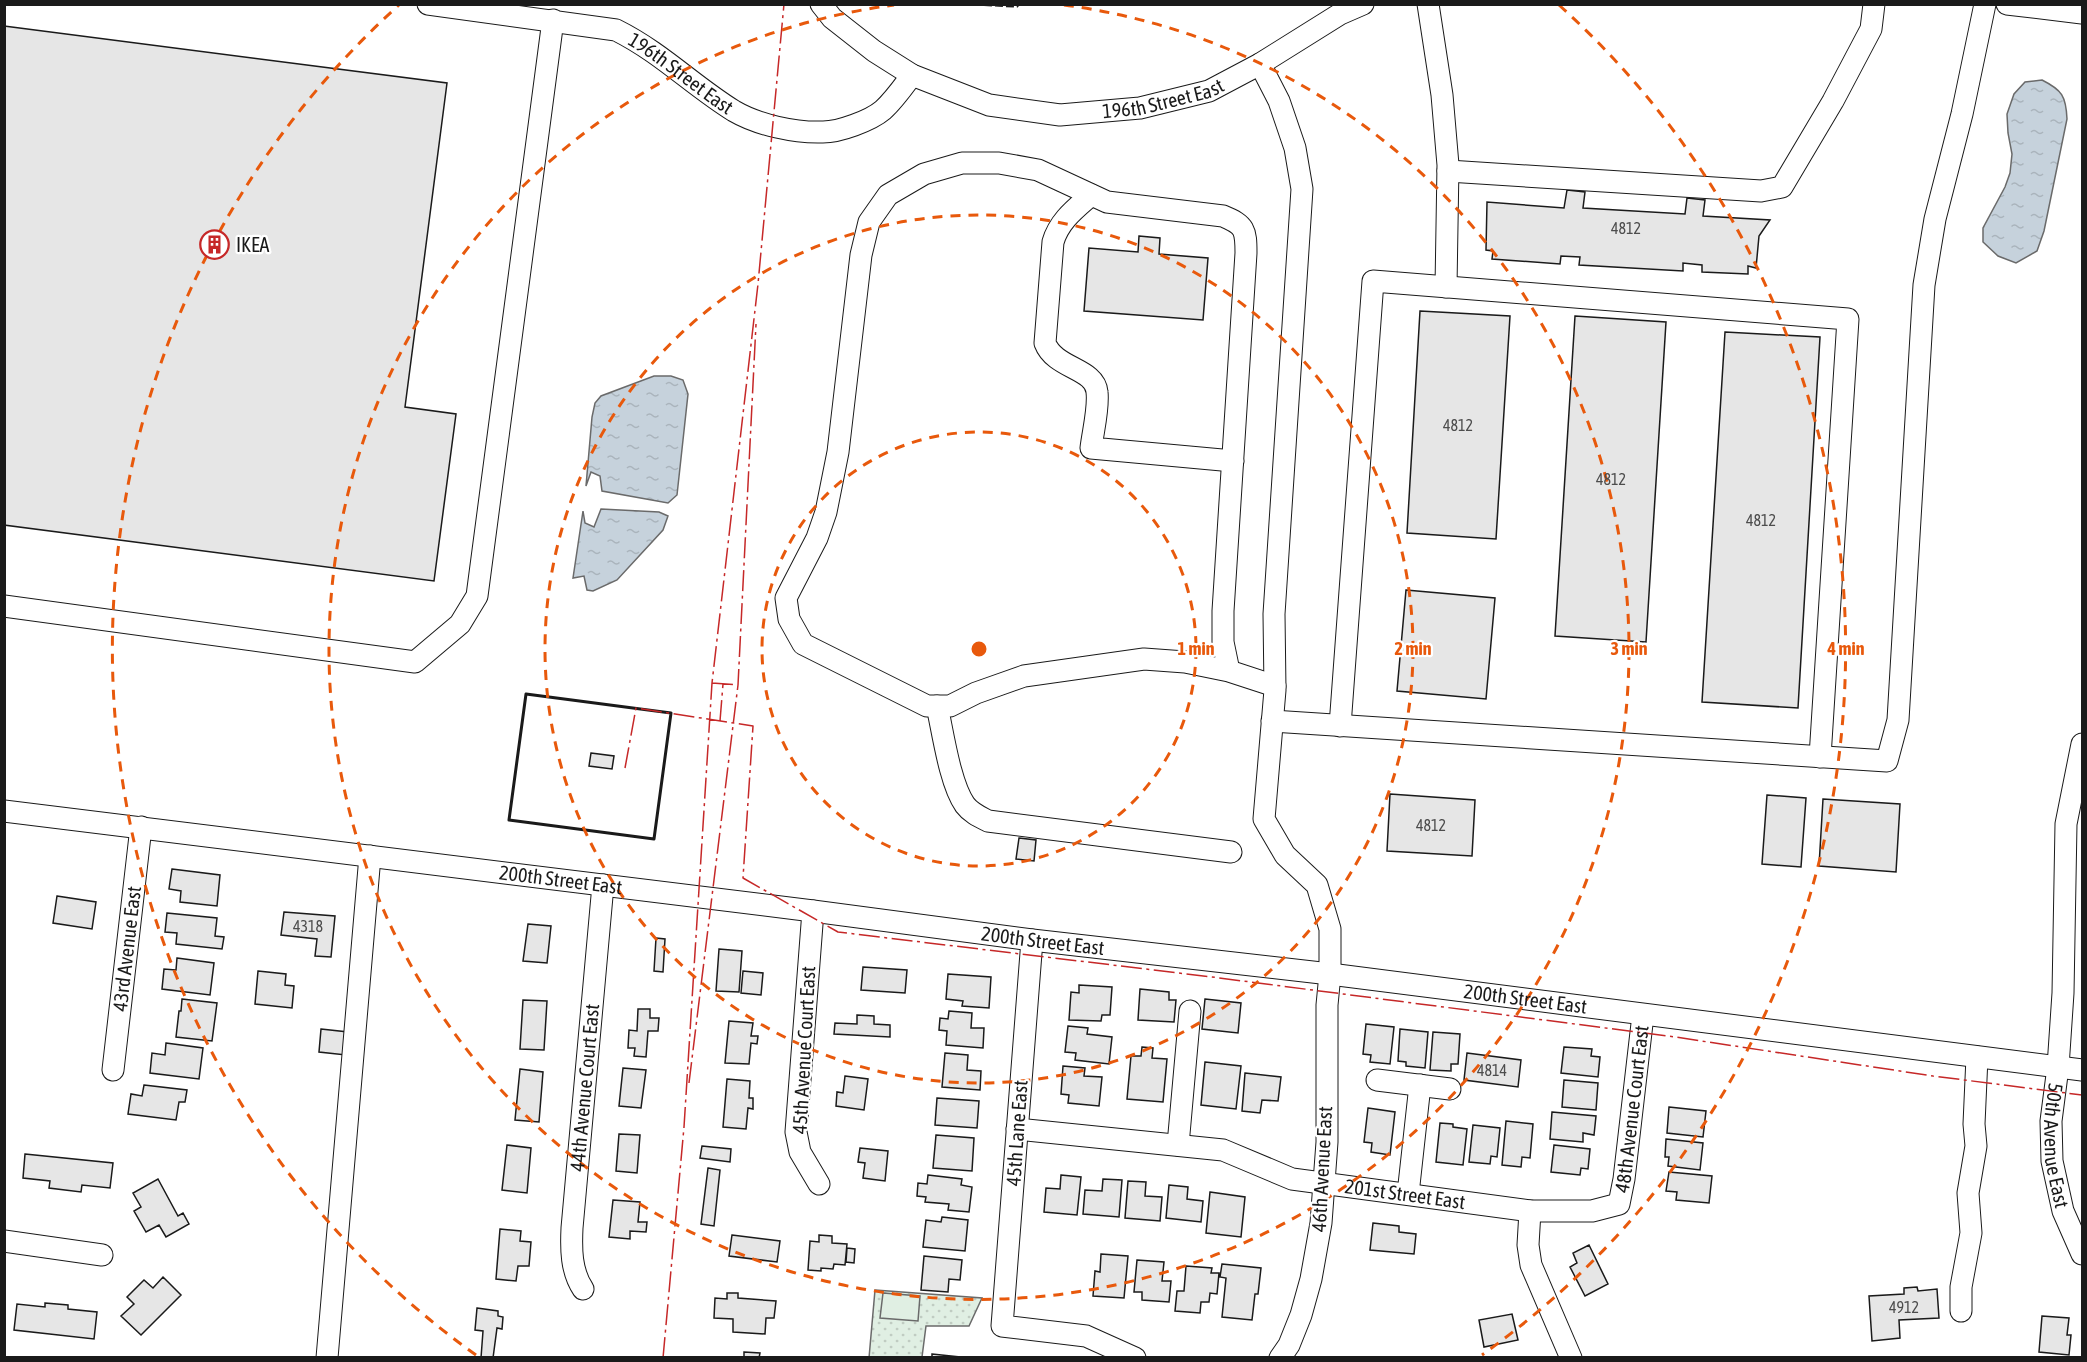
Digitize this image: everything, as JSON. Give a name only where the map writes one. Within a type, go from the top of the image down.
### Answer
[{"type":"street","name":"196th Street East","points":[[428,4],[616,30],[642,43],[735,112],[763,123],[794,130],[824,132],[856,124],[882,111],[912,75]]},
{"type":"street","name":"196th Street East","points":[[821,4],[832,18],[874,51],[912,75],[989,105],[1060,116],[1140,108],[1209,91],[1260,64],[1340,14],[1363,4]]},
{"type":"street","points":[[1428,4],[1442,95],[1448,171],[1446,287]]},
{"type":"street","points":[[1448,171],[1761,191],[1782,187],[1833,101],[1871,28],[1874,4]]},
{"type":"street","points":[[1272,721],[1887,761],[1898,720],[1924,285],[1935,219],[1962,114],[1985,4]]},
{"type":"street","points":[[2007,4],[2082,13]]},
{"type":"street","points":[[4,606],[415,662],[460,624],[477,596],[552,20]]},
{"type":"street","name":"46th Avenue East","points":[[1260,64],[1279,101],[1295,148],[1302,189],[1274,614],[1275,686],[1264,819],[1285,855],[1317,885],[1330,929],[1327,1005],[1327,1142],[1321,1223],[1311,1279],[1297,1325],[1289,1345],[1280,1358]]},
{"type":"street","points":[[1228,671],[1223,632],[1246,233],[1238,222],[1223,216],[1107,202],[1038,170],[999,163],[962,163],[924,174],[888,195],[869,222],[861,255],[838,452],[826,512],[818,538],[786,598],[789,619],[803,644],[927,706],[950,706],[976,693],[1024,676],[1144,659],[1185,662],[1228,671],[1275,686]]},
{"type":"street","points":[[1091,195],[1067,216],[1056,232],[1053,242],[1045,343],[1048,351],[1057,360],[1083,373],[1093,381],[1097,390],[1092,448],[1233,461]]},
{"type":"street","points":[[1340,726],[1373,281],[1848,319],[1820,757]]},
{"type":"street","points":[[938,706],[958,790],[965,805],[988,821],[1231,852]]},
{"type":"street","name":"50th Avenue East","points":[[2082,744],[2066,824],[2063,993],[2058,1067],[2051,1122],[2052,1161],[2063,1211],[2082,1254]]},
{"type":"street","name":"200th Street East","points":[[4,811],[1032,940],[1330,974],[2082,1070]]},
{"type":"street","name":"43rd Avenue East","points":[[113,1070],[141,827]]},
{"type":"street","points":[[327,1358],[370,856]]},
{"type":"street","name":"44th Avenue Court East","points":[[584,1288],[576,1279],[571,1251],[572,1228],[603,885]]},
{"type":"street","name":"45th Avenue Court East","points":[[813,911],[796,1132],[800,1152],[819,1184]]},
{"type":"street","name":"45th Lane East","points":[[1032,940],[1002,1326],[1086,1336],[1135,1358]]},
{"type":"street","points":[[1178,1145],[1190,1011]]},
{"type":"street","name":"48th Avenue Court East","points":[[1619,1204],[1624,1179],[1643,1015]]},
{"type":"street","points":[[1961,1311],[1961,1287],[1971,1233],[1968,1192],[1976,1146],[1974,1124],[1977,1057]]},
{"type":"street","points":[[1377,1080],[1450,1089]]},
{"type":"street","points":[[1408,1194],[1420,1085]]},
{"type":"street","name":"201st Street East","points":[[1017,1129],[1223,1150],[1292,1179],[1530,1211],[1592,1211],[1619,1204]]},
{"type":"street","points":[[1530,1211],[1528,1245],[1531,1265],[1571,1358]]},
{"type":"street","points":[[4,1241],[102,1255]]},
{"type":"green space","points":[[875,1290],[982,1298],[969,1326],[926,1326],[922,1357],[869,1358]]},
{"type":"green space","points":[[883,1293],[920,1296],[918,1321],[880,1318]]},
{"type":"water","points":[[2042,80],[2062,95],[2067,119],[2044,231],[2037,251],[2016,263],[1998,256],[1983,242],[1983,228],[2010,173],[2012,154],[2007,114],[2014,94],[2025,82]]},
{"type":"water","points":[[654,376],[671,376],[683,380],[688,394],[677,495],[668,503],[602,491],[600,476],[591,472],[586,486],[595,403],[601,396]]},
{"type":"water","points":[[601,509],[659,512],[668,516],[663,530],[617,580],[593,591],[587,590],[584,576],[573,578],[583,511],[585,523],[594,527]]},
{"type":"building","name":"IKEA","points":[[4,26],[447,83],[405,407],[456,414],[434,581],[4,525]]},
{"type":"building","points":[[1567,190],[1585,192],[1583,208],[1685,214],[1687,198],[1705,200],[1703,216],[1770,220],[1759,236],[1756,268],[1748,266],[1748,274],[1702,272],[1702,265],[1683,263],[1683,271],[1579,265],[1580,257],[1561,256],[1560,264],[1492,259],[1493,251],[1486,250],[1487,202],[1564,208]]},
{"type":"building","points":[[1139,236],[1160,238],[1159,254],[1208,258],[1203,320],[1084,311],[1089,248],[1138,252]]},
{"type":"building","points":[[1420,311],[1510,316],[1496,539],[1407,533]]},
{"type":"building","points":[[1575,316],[1666,322],[1646,642],[1555,636]]},
{"type":"building","points":[[1725,332],[1820,337],[1798,708],[1702,702]]},
{"type":"building","points":[[1406,590],[1495,598],[1486,699],[1397,691]]},
{"type":"building","points":[[591,753],[614,756],[612,769],[589,766]]},
{"type":"building","points":[[1390,794],[1475,800],[1472,856],[1387,851]]},
{"type":"building","points":[[1767,795],[1806,798],[1801,867],[1762,864]]},
{"type":"building","points":[[1823,799],[1900,804],[1896,872],[1819,866]]},
{"type":"building","points":[[1019,838],[1036,840],[1034,861],[1016,859]]},
{"type":"building","points":[[172,869],[220,875],[217,906],[180,902],[181,891],[169,889]]},
{"type":"building","points":[[57,896],[96,902],[92,929],[53,923]]},
{"type":"building","points":[[284,912],[335,916],[331,957],[315,956],[317,939],[281,935]]},
{"type":"building","points":[[167,913],[217,918],[215,936],[224,937],[222,949],[176,944],[177,933],[165,932]]},
{"type":"building","points":[[528,924],[551,926],[547,963],[523,961]]},
{"type":"building","points":[[656,938],[665,939],[663,972],[654,971]]},
{"type":"building","points":[[719,949],[742,951],[739,992],[716,991]]},
{"type":"building","points":[[177,958],[214,963],[210,995],[162,989],[164,969],[176,970]]},
{"type":"building","points":[[863,967],[907,970],[905,993],[861,990]]},
{"type":"building","points":[[258,971],[286,974],[285,985],[294,986],[292,1008],[255,1004]]},
{"type":"building","points":[[743,971],[763,973],[761,995],[741,993]]},
{"type":"building","points":[[948,974],[991,977],[989,1008],[962,1006],[963,1001],[946,999]]},
{"type":"building","points":[[1079,985],[1112,987],[1110,1015],[1102,1015],[1101,1021],[1069,1020],[1071,992],[1079,993]]},
{"type":"building","points":[[1140,989],[1169,992],[1169,1000],[1176,1000],[1174,1022],[1138,1020]]},
{"type":"building","points":[[182,999],[217,1003],[212,1041],[176,1037]]},
{"type":"building","points":[[1205,999],[1241,1003],[1238,1033],[1202,1029]]},
{"type":"building","points":[[523,1000],[547,1001],[544,1050],[520,1049]]},
{"type":"building","points":[[638,1009],[650,1009],[650,1018],[659,1018],[658,1031],[648,1031],[646,1057],[634,1056],[635,1048],[628,1048],[629,1030],[637,1031]]},
{"type":"building","points":[[949,1011],[972,1013],[971,1028],[984,1028],[983,1048],[946,1045],[947,1031],[939,1030],[940,1018],[948,1019]]},
{"type":"building","points":[[857,1015],[874,1016],[874,1024],[890,1025],[890,1037],[834,1034],[835,1023],[857,1024]]},
{"type":"building","points":[[729,1021],[753,1023],[751,1036],[758,1036],[757,1044],[751,1043],[749,1064],[725,1063]]},
{"type":"building","points":[[1366,1024],[1394,1027],[1390,1064],[1370,1062],[1371,1055],[1363,1054]]},
{"type":"building","points":[[1068,1026],[1088,1028],[1087,1034],[1112,1037],[1109,1064],[1075,1060],[1076,1053],[1065,1052]]},
{"type":"building","points":[[321,1029],[348,1032],[346,1055],[319,1052]]},
{"type":"building","points":[[1400,1029],[1428,1032],[1425,1068],[1406,1066],[1406,1062],[1398,1061]]},
{"type":"building","points":[[1433,1032],[1460,1034],[1458,1064],[1451,1064],[1451,1071],[1430,1070]]},
{"type":"building","points":[[166,1043],[203,1048],[199,1079],[150,1073],[152,1053],[165,1055]]},
{"type":"building","points":[[1142,1047],[1153,1048],[1152,1058],[1167,1059],[1163,1102],[1127,1099],[1131,1056],[1141,1056]]},
{"type":"building","points":[[1564,1047],[1592,1049],[1591,1056],[1600,1057],[1598,1077],[1561,1073]]},
{"type":"building","points":[[945,1053],[968,1055],[967,1070],[981,1071],[980,1090],[942,1087]]},
{"type":"building","points":[[1467,1053],[1521,1060],[1518,1087],[1464,1080]]},
{"type":"building","points":[[1205,1062],[1241,1066],[1236,1109],[1201,1105]]},
{"type":"building","points":[[1063,1066],[1085,1068],[1084,1076],[1102,1077],[1099,1106],[1068,1103],[1069,1095],[1061,1094]]},
{"type":"building","points":[[623,1068],[646,1070],[641,1108],[619,1106]]},
{"type":"building","points":[[520,1069],[543,1072],[539,1122],[515,1120]]},
{"type":"building","points":[[1245,1073],[1281,1077],[1278,1101],[1262,1100],[1260,1113],[1242,1111]]},
{"type":"building","points":[[845,1076],[868,1079],[864,1110],[836,1106],[837,1092],[843,1093]]},
{"type":"building","points":[[727,1079],[750,1081],[749,1098],[753,1098],[753,1109],[748,1108],[746,1129],[723,1127]]},
{"type":"building","points":[[1564,1080],[1598,1083],[1596,1110],[1562,1107]]},
{"type":"building","points":[[144,1085],[187,1090],[185,1102],[179,1102],[176,1120],[128,1114],[131,1094],[142,1096]]},
{"type":"building","points":[[937,1098],[979,1101],[977,1128],[935,1125]]},
{"type":"building","points":[[1669,1107],[1706,1111],[1703,1137],[1667,1133]]},
{"type":"building","points":[[1368,1108],[1395,1112],[1390,1155],[1371,1152],[1372,1143],[1364,1142]]},
{"type":"building","points":[[1552,1112],[1596,1116],[1594,1135],[1583,1133],[1583,1142],[1550,1139]]},
{"type":"building","points":[[1506,1121],[1533,1124],[1530,1158],[1522,1157],[1521,1167],[1502,1165]]},
{"type":"building","points":[[1440,1123],[1453,1124],[1453,1127],[1467,1129],[1463,1165],[1436,1162]]},
{"type":"building","points":[[1473,1125],[1500,1128],[1497,1157],[1491,1156],[1490,1164],[1469,1162]]},
{"type":"building","points":[[619,1134],[640,1135],[637,1173],[616,1171]]},
{"type":"building","points":[[936,1135],[974,1138],[972,1171],[933,1168]]},
{"type":"building","points":[[1666,1139],[1703,1143],[1700,1170],[1668,1166],[1669,1157],[1665,1157]]},
{"type":"building","points":[[507,1145],[531,1148],[527,1193],[502,1190]]},
{"type":"building","points":[[1554,1145],[1590,1149],[1588,1169],[1581,1168],[1580,1175],[1551,1172]]},
{"type":"building","points":[[702,1146],[731,1149],[730,1162],[700,1158]]},
{"type":"building","points":[[860,1148],[888,1151],[885,1181],[863,1178],[865,1163],[858,1162]]},
{"type":"building","points":[[25,1154],[113,1163],[110,1188],[82,1185],[81,1192],[49,1188],[50,1181],[23,1178]]},
{"type":"building","points":[[708,1168],[720,1170],[714,1226],[701,1224]]},
{"type":"building","points":[[1669,1172],[1712,1176],[1709,1203],[1676,1200],[1677,1192],[1666,1191]]},
{"type":"building","points":[[928,1175],[962,1179],[961,1185],[972,1187],[969,1212],[948,1210],[949,1204],[925,1202],[926,1197],[917,1196],[918,1183],[927,1184]]},
{"type":"building","points":[[1061,1175],[1081,1177],[1077,1215],[1044,1212],[1046,1188],[1060,1189]]},
{"type":"building","points":[[158,1179],[178,1216],[183,1213],[189,1224],[166,1237],[159,1225],[146,1232],[134,1211],[141,1207],[133,1193]]},
{"type":"building","points":[[1103,1179],[1122,1180],[1119,1217],[1083,1214],[1085,1190],[1102,1191]]},
{"type":"building","points":[[1128,1181],[1146,1182],[1145,1196],[1162,1197],[1160,1221],[1125,1218]]},
{"type":"building","points":[[1169,1185],[1188,1187],[1187,1199],[1203,1201],[1201,1222],[1166,1218]]},
{"type":"building","points":[[1210,1192],[1245,1197],[1241,1237],[1206,1233]]},
{"type":"building","points":[[613,1200],[640,1202],[638,1222],[647,1222],[646,1232],[630,1231],[630,1239],[609,1237]]},
{"type":"building","points":[[942,1217],[968,1220],[965,1251],[923,1247],[926,1220],[941,1222]]},
{"type":"building","points":[[1373,1223],[1399,1226],[1399,1232],[1416,1234],[1414,1254],[1370,1250]]},
{"type":"building","points":[[500,1229],[521,1231],[520,1241],[531,1242],[529,1266],[518,1266],[516,1281],[496,1279]]},
{"type":"building","points":[[732,1235],[780,1241],[777,1262],[729,1256]]},
{"type":"building","points":[[819,1235],[832,1236],[832,1243],[847,1244],[845,1265],[834,1264],[833,1269],[821,1268],[821,1271],[808,1270],[810,1241],[819,1242]]},
{"type":"building","points":[[1589,1245],[1608,1284],[1585,1296],[1570,1267],[1577,1263],[1573,1253]]},
{"type":"building","points":[[847,1248],[855,1249],[854,1263],[846,1262]]},
{"type":"building","points":[[1101,1254],[1128,1256],[1124,1298],[1093,1296],[1095,1271],[1100,1272]]},
{"type":"building","points":[[924,1256],[962,1260],[960,1280],[949,1279],[948,1292],[921,1290]]},
{"type":"building","points":[[1137,1260],[1164,1262],[1162,1281],[1171,1281],[1169,1302],[1142,1300],[1142,1292],[1134,1292]]},
{"type":"building","points":[[1222,1264],[1261,1268],[1252,1320],[1222,1317],[1226,1278],[1220,1277]]},
{"type":"building","points":[[1186,1266],[1212,1268],[1211,1273],[1219,1273],[1217,1294],[1210,1293],[1209,1302],[1201,1302],[1200,1313],[1175,1311],[1177,1291],[1184,1291]]},
{"type":"building","points":[[163,1277],[181,1295],[141,1335],[121,1316],[134,1304],[127,1297],[144,1280],[153,1288]]},
{"type":"building","points":[[1917,1287],[1918,1291],[1937,1289],[1939,1318],[1899,1320],[1900,1338],[1872,1341],[1869,1296],[1904,1294],[1904,1288]]},
{"type":"building","points":[[727,1293],[738,1293],[738,1298],[776,1301],[774,1318],[766,1318],[765,1334],[733,1332],[733,1319],[714,1318],[715,1298],[727,1299]]},
{"type":"building","points":[[45,1303],[68,1305],[68,1309],[97,1312],[94,1339],[14,1330],[17,1304],[45,1307]]},
{"type":"building","points":[[477,1308],[498,1311],[498,1316],[503,1317],[502,1329],[497,1328],[493,1358],[481,1358],[483,1331],[475,1330]]},
{"type":"building","points":[[1512,1314],[1518,1340],[1484,1347],[1479,1320]]},
{"type":"building","points":[[2042,1316],[2069,1318],[2067,1335],[2071,1335],[2069,1355],[2039,1352]]},
{"type":"building","points":[[744,1352],[760,1353],[759,1358],[744,1358]]},
{"type":"building","points":[[932,1354],[960,1357],[960,1358],[932,1358]]},
{"type":"fence","points":[[962,4],[1017,7],[1020,4]]},
{"type":"wall","points":[[526,694],[671,713],[654,839],[509,820],[526,694]]},
{"type":"power","points":[[663,1358],[684,1127],[712,683],[758,284],[784,4]]},
{"type":"power","points":[[689,1083],[738,685],[756,324]]},
{"type":"power","points":[[712,683],[738,685]]},
{"type":"power","points":[[720,721],[723,684]]},
{"type":"power","points":[[625,768],[636,708],[753,726],[743,878],[838,932],[1212,977],[1675,1037],[1933,1076],[2082,1095]]},
{"type":"place","name":"IKEA","points":[[215,245]]}]
